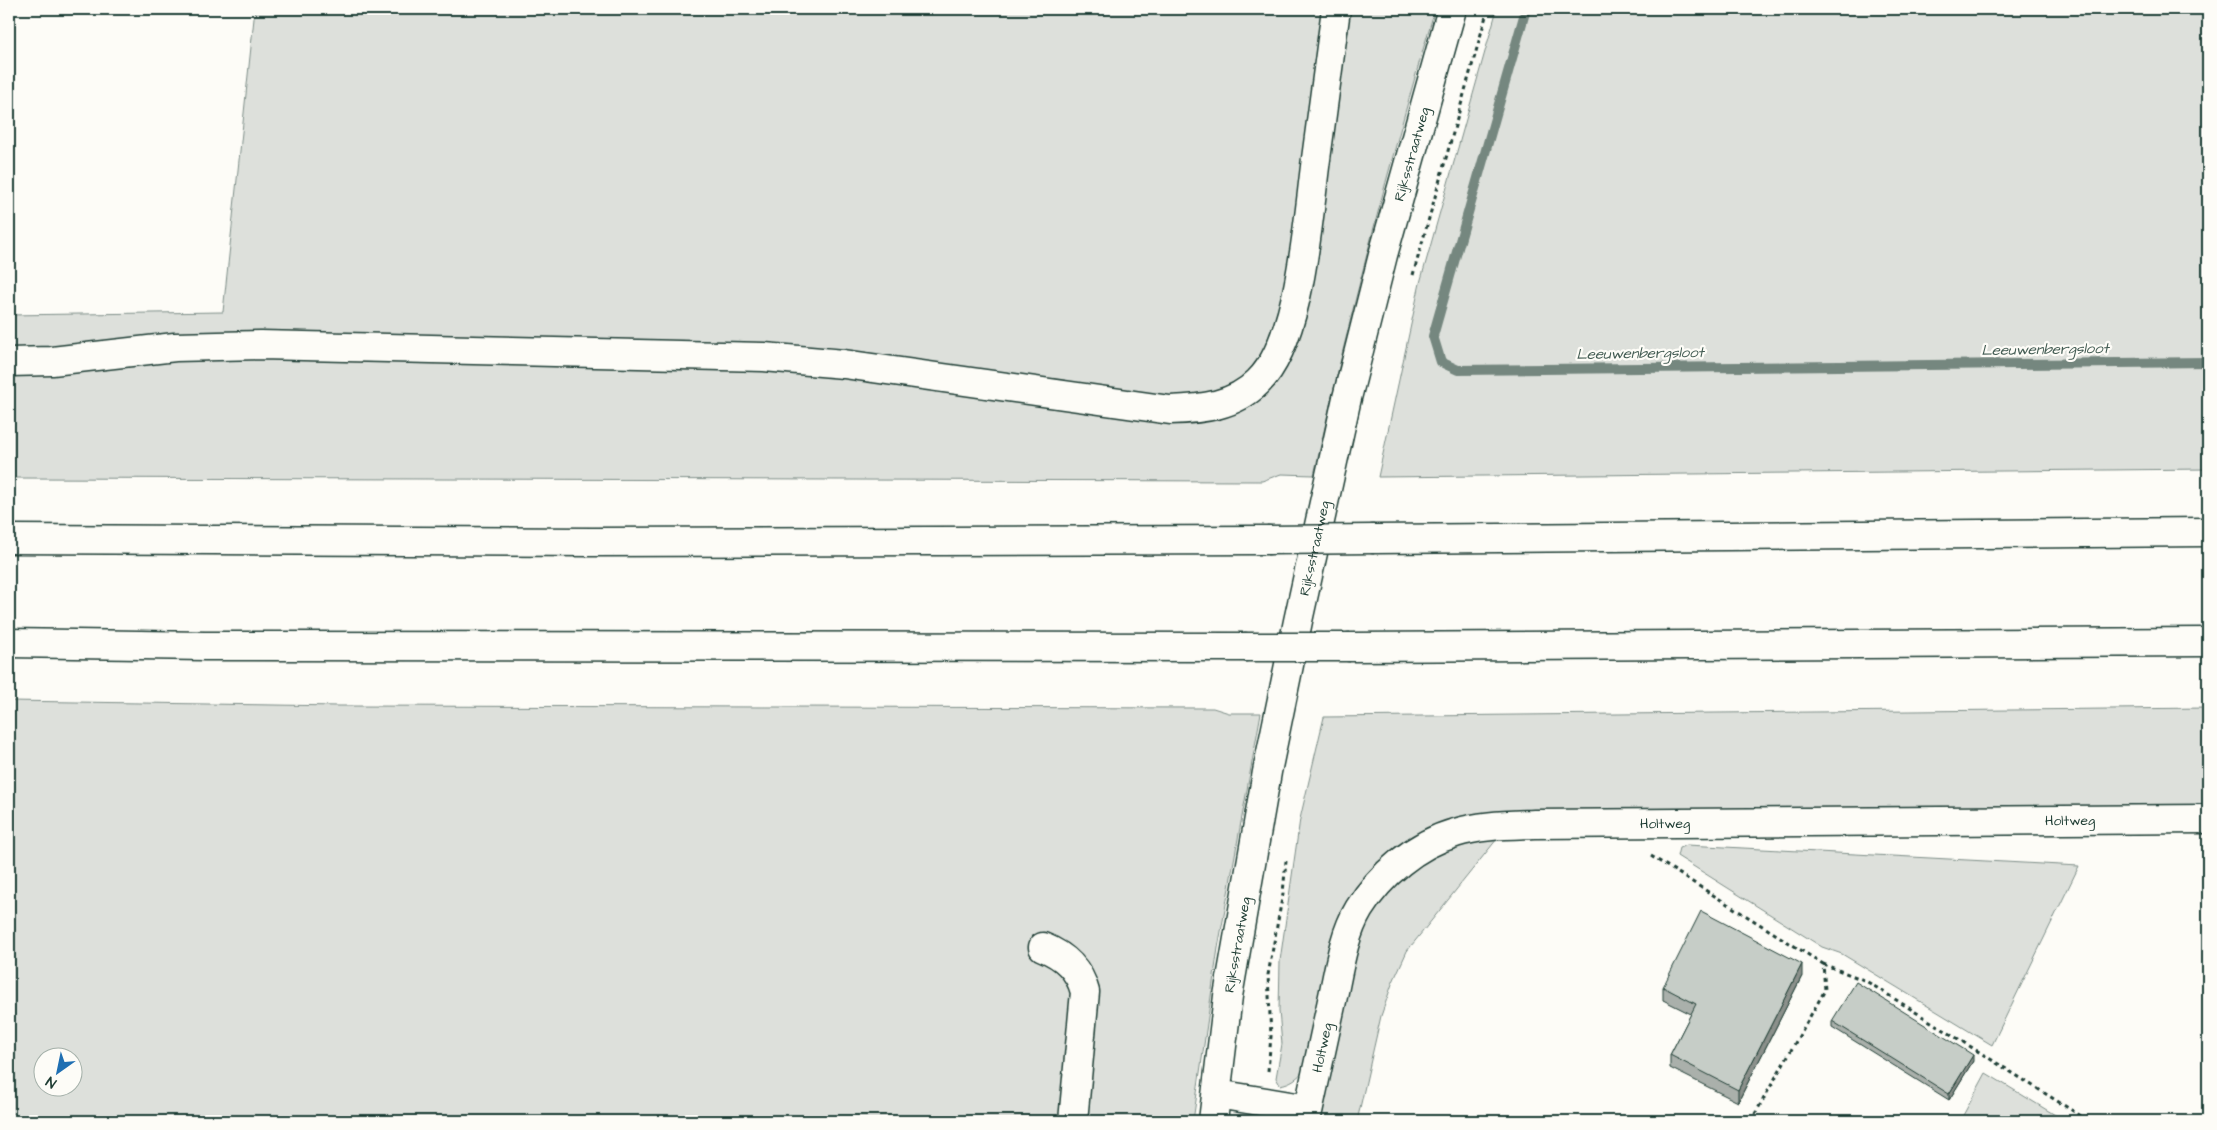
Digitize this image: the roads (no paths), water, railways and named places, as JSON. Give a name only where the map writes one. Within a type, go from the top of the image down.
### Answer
[{"type":"main road","points":[[9,362],[52,361],[175,347],[261,345],[673,354],[844,364],[1170,410],[1197,410],[1219,406],[1242,394],[1258,382],[1273,364],[1284,341],[1295,298],[1307,225],[1336,9]]},
{"type":"main road","name":"Rijksstraatweg","points":[[1213,1121],[1228,996],[1267,772],[1304,593],[1347,398],[1383,255],[1452,9]]},
{"type":"main road","points":[[9,539],[582,542],[1267,540],[2208,532]]},
{"type":"main road","points":[[9,643],[205,646],[1350,647],[2208,642]]},
{"type":"main road","name":"Holtweg","points":[[1307,1115],[1339,967],[1349,931],[1358,910],[1376,885],[1392,868],[1415,852],[1454,833],[1481,827],[1534,824],[2208,819]]},
{"type":"main road","points":[[1043,947],[1069,961],[1082,982],[1085,992],[1073,1121]]},
{"type":"main road","points":[[1217,1094],[1307,1115]]},
{"type":"waterway","name":"Leeuwenbergsloot","points":[[1526,9],[1433,336],[1441,362],[1458,370],[2208,362]]}]
